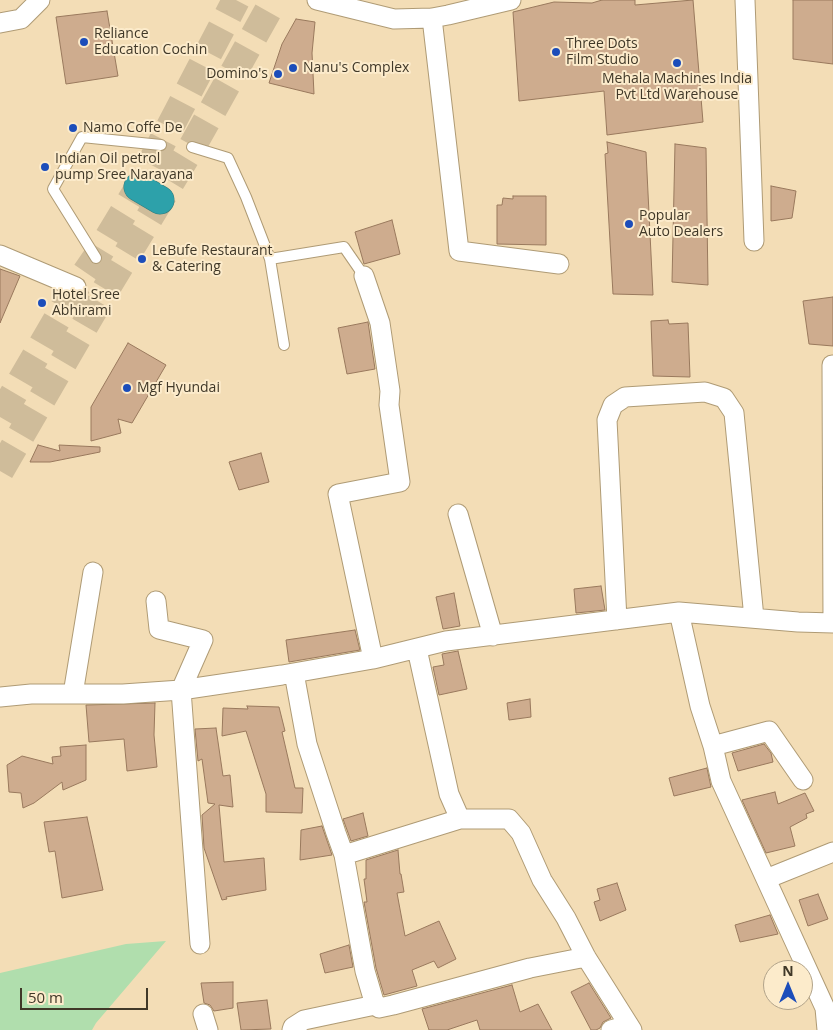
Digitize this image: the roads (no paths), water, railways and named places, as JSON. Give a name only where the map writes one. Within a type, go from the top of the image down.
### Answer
[{"type":"street","points":[[0,23],[21,19],[40,0]]},
{"type":"street","points":[[317,0],[394,19],[432,18],[511,0]]},
{"type":"street","points":[[745,0],[754,242]]},
{"type":"street","points":[[432,18],[460,251],[559,264]]},
{"type":"street","points":[[0,255],[76,287]]},
{"type":"street","points":[[364,276],[380,323],[400,482],[338,494],[373,659]]},
{"type":"street","points":[[0,697],[31,694],[123,694],[181,690],[373,659],[446,641],[679,612],[833,623],[832,364]]},
{"type":"street","points":[[617,620],[607,420],[613,404],[625,397],[705,392],[724,398],[734,413],[754,618]]},
{"type":"street","points":[[458,514],[493,636]]},
{"type":"street","points":[[73,694],[93,572]]},
{"type":"street","points":[[156,601],[159,630],[203,640],[181,690],[200,944]]},
{"type":"street","points":[[679,612],[700,706],[713,746],[721,781],[766,879],[829,1007],[827,1030]]},
{"type":"street","points":[[417,649],[449,794],[460,819]]},
{"type":"street","points":[[294,673],[307,744],[344,855],[365,971],[375,1005]]},
{"type":"street","points":[[713,746],[769,731],[803,780]]},
{"type":"street","points":[[344,855],[460,819],[509,819],[521,833],[542,880],[566,918],[586,957],[631,1028],[611,1030]]},
{"type":"street","points":[[766,879],[833,852]]},
{"type":"street","points":[[292,1030],[293,1027],[304,1020],[375,1005],[378,1008],[392,1005],[530,968],[586,957]]},
{"type":"lane","points":[[96,258],[53,189],[82,137],[162,146]]},
{"type":"lane","points":[[192,147],[228,158],[246,197],[270,259],[284,345]]},
{"type":"lane","points":[[270,259],[344,246],[364,276]]},
{"type":"tunnel","points":[[0,417],[76,287],[136,192],[236,0]]},
{"type":"tunnel","points":[[0,471],[103,294],[192,147],[274,0]]},
{"type":"place","name":"Reliance Education Cochin","points":[[84,42]]},
{"type":"place","name":"Three Dots Film Studio","points":[[556,52]]},
{"type":"place","name":"Mehala Machines India Pvt Ltd Warehouse","points":[[677,63]]},
{"type":"place","name":"Nanu's Complex","points":[[293,68]]},
{"type":"place","name":"Domino's","points":[[278,74]]},
{"type":"place","name":"Namo Coffe De","points":[[73,128]]},
{"type":"place","name":"Indian Oil petrol pump Sree Narayana","points":[[45,167]]},
{"type":"place","name":"Popular Auto Dealers","points":[[629,224]]},
{"type":"place","name":"LeBufe Restaurant & Catering","points":[[142,259]]},
{"type":"place","name":"Hotel Sree Abhirami","points":[[42,303]]},
{"type":"place","name":"Mgf Hyundai","points":[[127,388]]}]
